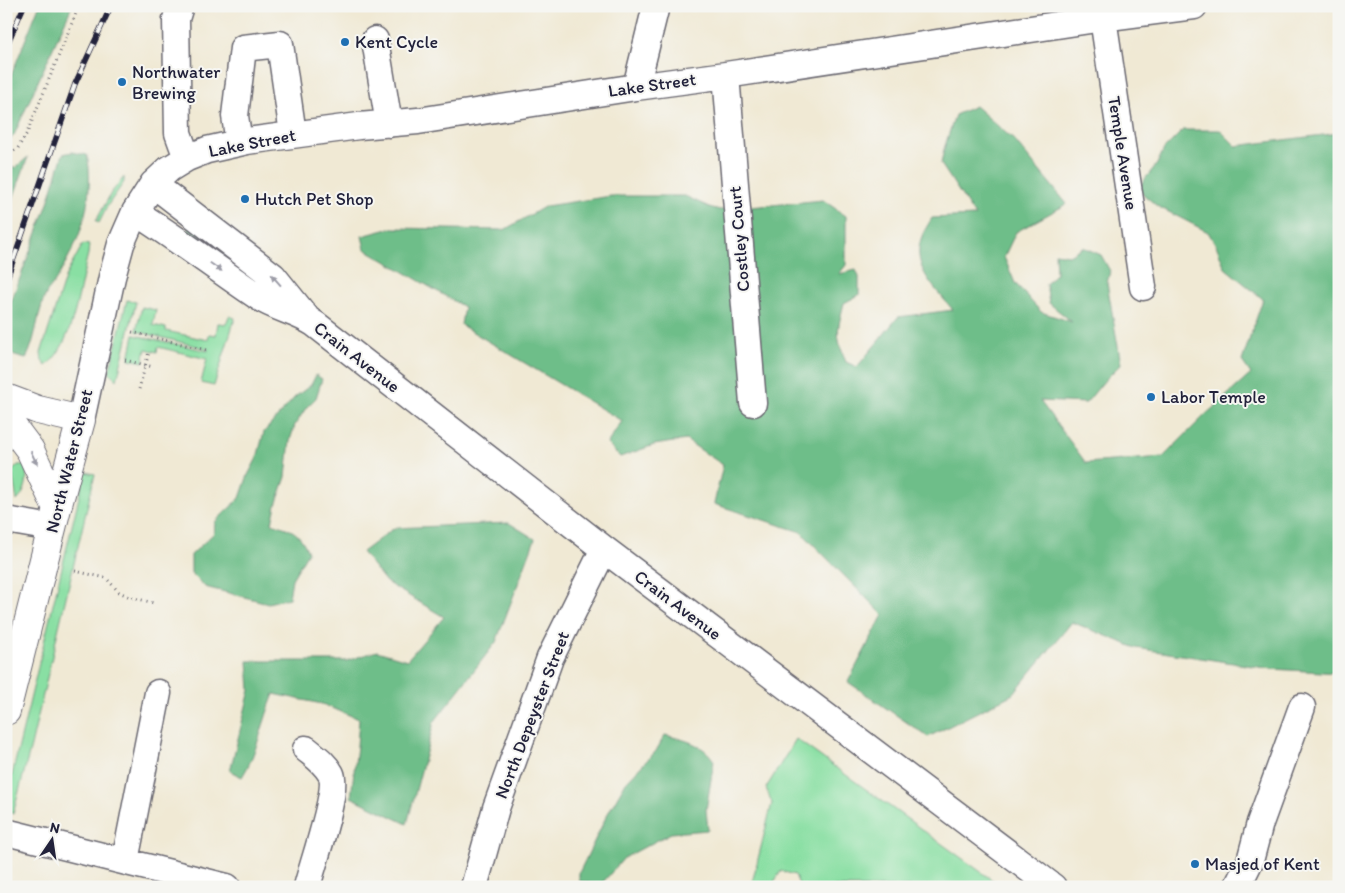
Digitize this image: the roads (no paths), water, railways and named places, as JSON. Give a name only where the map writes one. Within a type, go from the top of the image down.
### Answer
[{"type":"main road","points":[[6,398],[38,410],[80,420]]},
{"type":"main road","points":[[6,418],[30,450],[54,518]]},
{"type":"main road","name":"North Water Street","points":[[6,711],[80,420]]},
{"type":"street","points":[[180,6],[176,19],[178,133],[187,158]]},
{"type":"street","points":[[636,87],[656,6]]},
{"type":"street","name":"Lake Street","points":[[135,212],[153,184],[169,169],[187,158],[207,150],[239,143],[292,134],[427,120],[636,87],[1194,6]]},
{"type":"street","name":"Temple Avenue","points":[[1103,18],[1143,287]]},
{"type":"street","points":[[376,40],[389,124]]},
{"type":"street","points":[[239,143],[235,116],[243,48],[280,44],[292,134]]},
{"type":"street","name":"Costley Court","points":[[726,75],[753,403]]},
{"type":"street","name":"Crain Avenue","points":[[153,184],[273,276],[306,318],[604,549],[1053,887]]},
{"type":"street","name":"Crain Avenue","points":[[135,212],[176,238],[262,300],[306,318]]},
{"type":"street","name":"North Water Street","points":[[80,420],[112,277],[122,244],[135,212]]},
{"type":"street","points":[[6,520],[54,518]]},
{"type":"street","name":"North Depeyster Street","points":[[474,887],[496,808],[551,654],[604,549]]},
{"type":"street","points":[[125,861],[158,692]]},
{"type":"street","points":[[1237,887],[1250,862],[1260,823],[1302,707]]},
{"type":"street","points":[[306,750],[323,762],[332,776],[326,820],[307,887]]},
{"type":"street","points":[[6,832],[227,887]]},
{"type":"railway","points":[[6,12],[8,6]]},
{"type":"railway","points":[[6,47],[24,6]]},
{"type":"railway","points":[[6,281],[75,84],[111,6]]},
{"type":"place","name":"Kent Cycle","points":[[345,42]]},
{"type":"place","name":"Northwater Brewing","points":[[122,82]]},
{"type":"place","name":"Hutch Pet Shop","points":[[245,199]]},
{"type":"place","name":"Labor Temple","points":[[1151,397]]},
{"type":"place","name":"Masjed of Kent","points":[[1195,864]]}]
